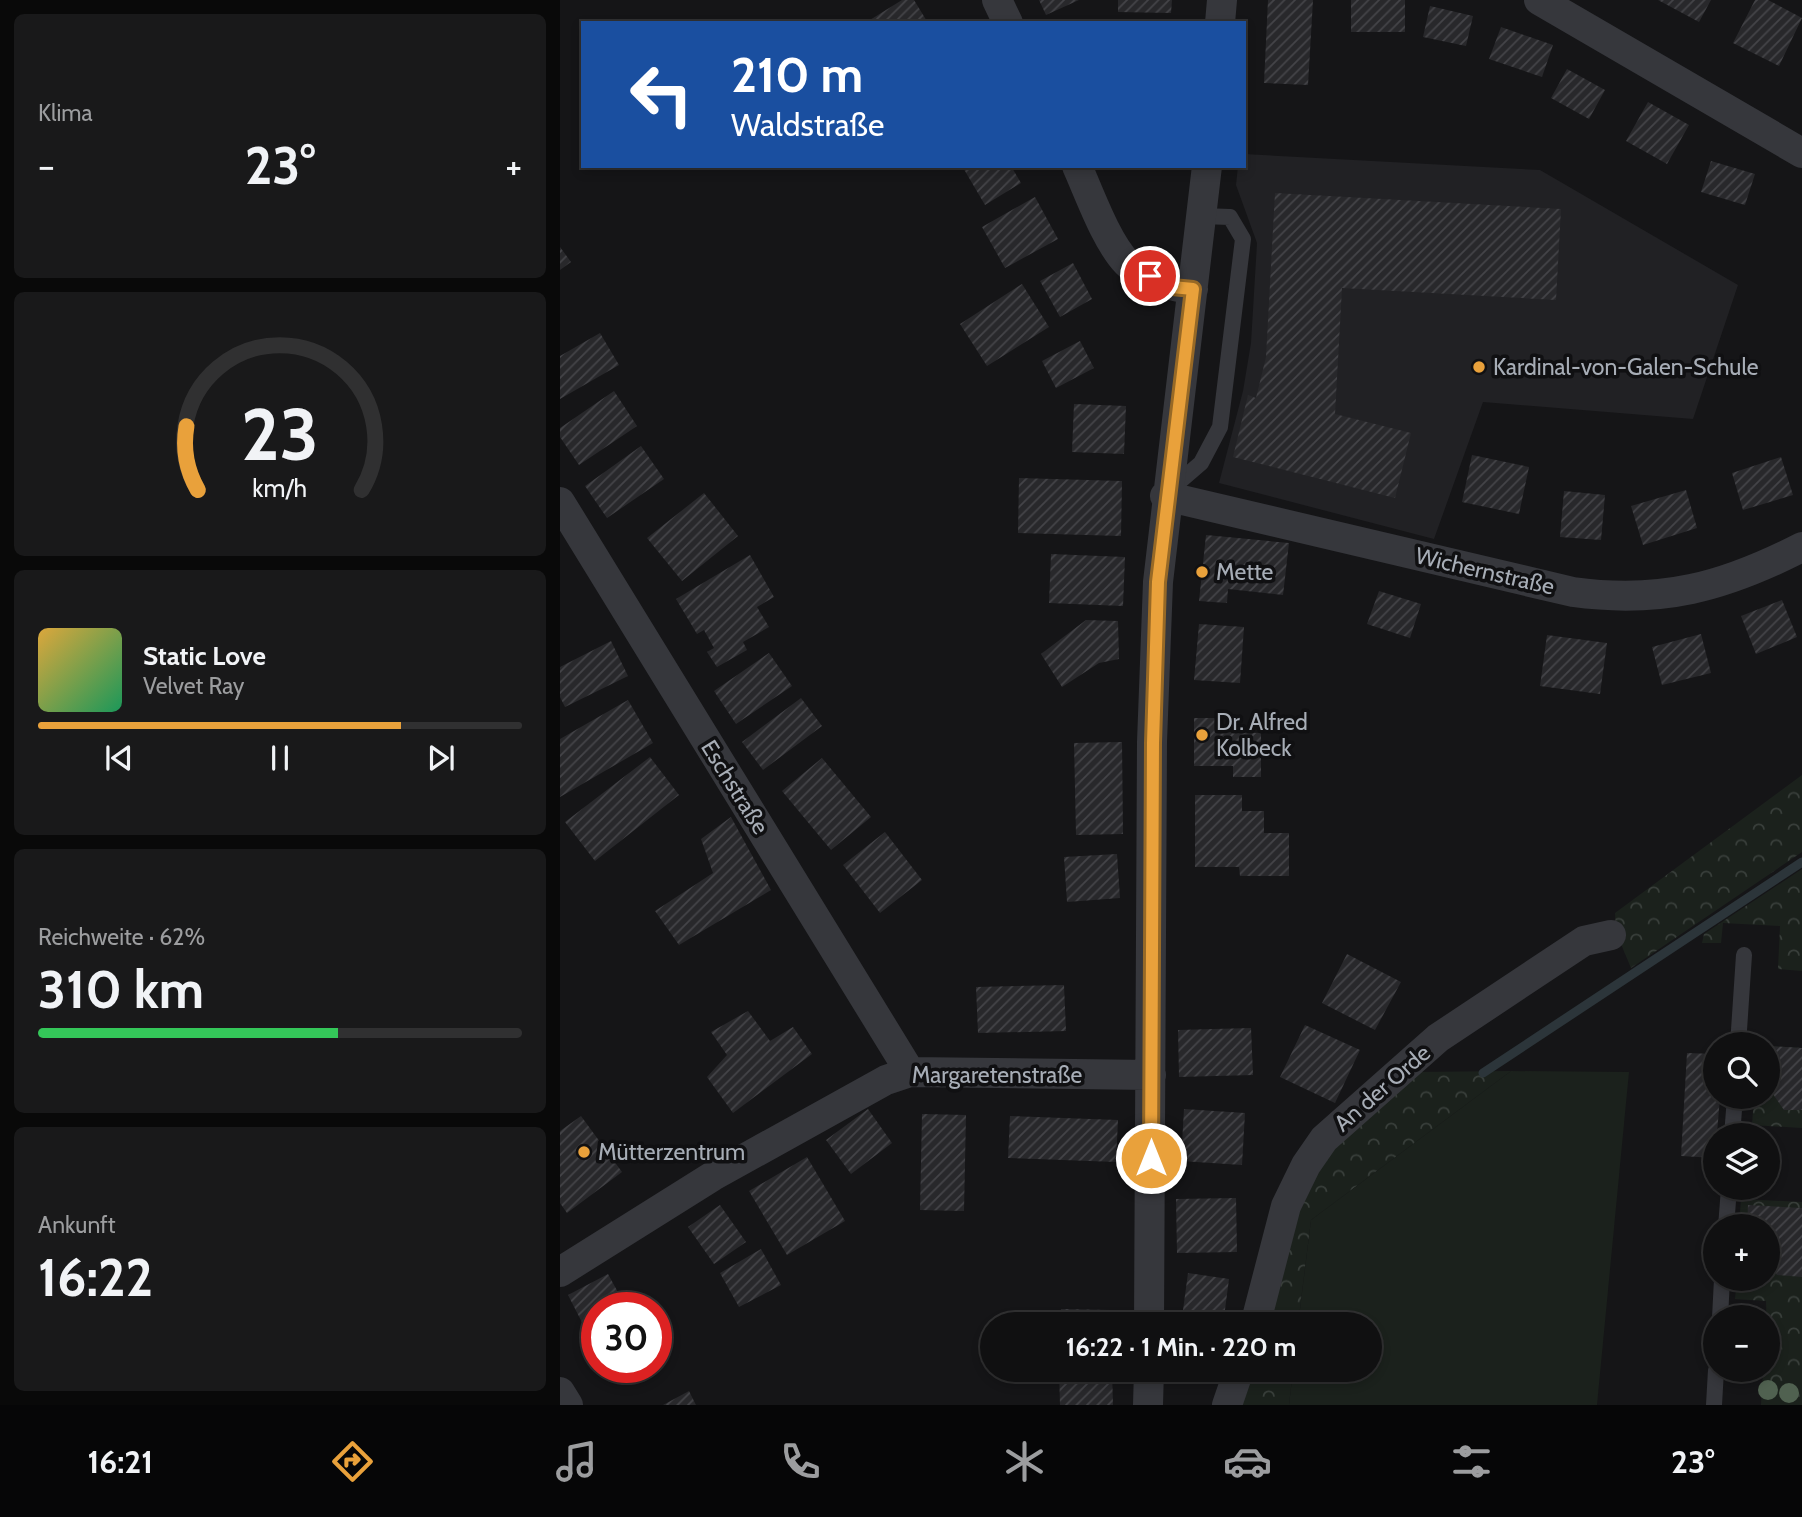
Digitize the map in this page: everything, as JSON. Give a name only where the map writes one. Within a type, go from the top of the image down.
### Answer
[{"type":"street","points":[[997,0],[1007,21]]},
{"type":"street","points":[[1220,21],[1222,0]]},
{"type":"street","points":[[1539,0],[1802,153]]},
{"type":"street","points":[[1078,168],[1113,242],[1128,265],[1172,287],[1193,289]]},
{"type":"street","points":[[1149,1312],[1153,743],[1158,582],[1166,496],[1207,168]]},
{"type":"street","name":"Wichernstraße","points":[[1166,496],[1573,592],[1605,597],[1674,595],[1740,577],[1802,547]]},
{"type":"street","name":"Eschstraße","points":[[560,502],[910,1072]]},
{"type":"street","name":"An der Orde","points":[[1258,1312],[1286,1206],[1306,1165],[1324,1139],[1438,1038],[1584,941],[1611,935]]},
{"type":"street","name":"Margaretenstraße","points":[[560,1272],[713,1176],[886,1080],[910,1072],[1151,1074]]},
{"type":"street","points":[[1149,1382],[1149,1405]]},
{"type":"street","points":[[1227,1405],[1235,1382]]},
{"type":"street","points":[[560,1392],[568,1405]]},
{"type":"lane","points":[[1166,496],[1184,475],[1202,463],[1220,427],[1243,239],[1230,217],[1202,216]]},
{"type":"lane","points":[[1739,1032],[1744,956]]},
{"type":"lane","points":[[1714,1405],[1715,1382]]},
{"type":"shaded area","name":"Kardinal-von-Galen-Schule","points":[[1246,154],[1540,170],[1738,285],[1693,419],[1483,402],[1434,539],[1219,483],[1243,391],[1251,343],[1257,243],[1236,185],[1238,168],[1246,168]]},
{"type":"green space","points":[[1802,775],[1802,852],[1631,968],[1616,932],[1615,913]]},
{"type":"green space","points":[[1802,869],[1802,971],[1778,969],[1780,926],[1723,923],[1721,943],[1702,943],[1704,934]]},
{"type":"green space","points":[[1780,1047],[1802,1048],[1802,1128],[1780,1127],[1780,1123],[1752,1123],[1753,1109],[1780,1109]]},
{"type":"green space","points":[[1511,1071],[1311,1220],[1300,1312],[1267,1312],[1303,1190],[1331,1143],[1418,1072]]},
{"type":"green space","points":[[1511,1071],[1629,1072],[1597,1405],[1289,1405],[1292,1382],[1382,1382],[1382,1312],[1300,1312],[1311,1220]]},
{"type":"green space","points":[[1741,1200],[1802,1202],[1802,1405],[1761,1405],[1762,1382],[1780,1382],[1780,1305],[1766,1305],[1766,1301],[1735,1299],[1736,1291],[1780,1291],[1780,1214],[1740,1214]]},
{"type":"green space","points":[[1246,1382],[1292,1382],[1289,1405],[1239,1405]]},
{"type":"building","points":[[902,0],[914,0],[927,21],[868,21]]},
{"type":"building","points":[[1039,0],[1079,0],[1046,15]]},
{"type":"building","points":[[1118,0],[1172,0],[1171,13],[1118,12]]},
{"type":"building","points":[[1268,0],[1313,0],[1308,85],[1264,83]]},
{"type":"building","points":[[1351,0],[1405,0],[1405,32],[1351,32]]},
{"type":"building","points":[[1658,0],[1711,0],[1699,22]]},
{"type":"building","points":[[1755,0],[1768,0],[1802,18],[1779,66],[1733,43]]},
{"type":"building","points":[[1430,6],[1473,16],[1466,46],[1423,37]]},
{"type":"building","points":[[1501,27],[1553,45],[1542,77],[1489,59]]},
{"type":"building","points":[[1567,69],[1605,90],[1589,119],[1551,98]]},
{"type":"building","points":[[1648,102],[1689,125],[1667,164],[1626,141]]},
{"type":"building","points":[[1711,161],[1755,174],[1745,205],[1701,192]]},
{"type":"building","points":[[963,168],[1012,168],[1021,183],[985,205]]},
{"type":"building","points":[[1275,193],[1561,209],[1556,300],[1342,288],[1335,414],[1411,433],[1395,498],[1233,457],[1248,395],[1256,398],[1266,357]]},
{"type":"building","points":[[1035,197],[1058,239],[1005,268],[982,227]]},
{"type":"building","points":[[560,247],[571,262],[560,270]]},
{"type":"building","points":[[1073,263],[1092,299],[1060,317],[1040,281]]},
{"type":"building","points":[[1022,284],[1049,327],[987,366],[960,324]]},
{"type":"building","points":[[600,333],[619,365],[560,399],[560,356]]},
{"type":"building","points":[[1080,341],[1094,368],[1056,388],[1042,361]]},
{"type":"building","points":[[614,391],[637,426],[579,465],[560,437],[560,428]]},
{"type":"building","points":[[1074,404],[1126,406],[1124,454],[1072,452]]},
{"type":"building","points":[[641,446],[664,479],[607,518],[585,486]]},
{"type":"building","points":[[1472,455],[1529,467],[1519,514],[1462,502]]},
{"type":"building","points":[[1781,457],[1793,495],[1743,510],[1732,473]]},
{"type":"building","points":[[1019,478],[1122,481],[1121,536],[1018,533]]},
{"type":"building","points":[[1686,490],[1697,528],[1643,545],[1631,506]]},
{"type":"building","points":[[1564,491],[1605,495],[1601,540],[1560,537]]},
{"type":"building","points":[[704,493],[738,536],[682,581],[647,538]]},
{"type":"building","points":[[1206,535],[1289,543],[1283,595],[1228,589],[1227,603],[1199,601]]},
{"type":"building","points":[[1051,554],[1125,557],[1123,606],[1049,603]]},
{"type":"building","points":[[750,555],[774,597],[757,607],[769,627],[743,642],[747,650],[717,667],[707,652],[714,648],[704,630],[697,634],[676,599]]},
{"type":"building","points":[[1379,591],[1421,604],[1410,638],[1367,624]]},
{"type":"building","points":[[1782,600],[1797,637],[1756,654],[1741,616]]},
{"type":"building","points":[[1086,620],[1118,621],[1119,659],[1099,663],[1062,687],[1041,654]]},
{"type":"building","points":[[1199,624],[1244,627],[1240,683],[1194,680]]},
{"type":"building","points":[[1701,634],[1711,673],[1662,685],[1652,647]]},
{"type":"building","points":[[1547,635],[1607,643],[1600,694],[1540,686]]},
{"type":"building","points":[[611,641],[628,676],[565,707],[560,697],[560,667]]},
{"type":"building","points":[[769,653],[792,686],[736,724],[714,691]]},
{"type":"building","points":[[801,698],[822,726],[763,770],[742,742]]},
{"type":"building","points":[[628,700],[653,743],[560,797],[560,739]]},
{"type":"building","points":[[1194,718],[1220,718],[1219,732],[1261,733],[1261,777],[1233,777],[1233,766],[1194,766]]},
{"type":"building","points":[[1122,742],[1123,834],[1076,835],[1074,743]]},
{"type":"building","points":[[650,757],[679,795],[595,861],[565,822]]},
{"type":"building","points":[[822,758],[871,817],[831,850],[782,791]]},
{"type":"building","points":[[1195,795],[1242,795],[1242,811],[1264,811],[1264,833],[1289,833],[1289,876],[1240,876],[1239,867],[1195,867]]},
{"type":"building","points":[[731,817],[771,890],[679,945],[655,911],[713,873],[701,839]]},
{"type":"building","points":[[885,832],[922,880],[880,913],[843,865]]},
{"type":"building","points":[[1117,854],[1120,898],[1067,902],[1064,857]]},
{"type":"building","points":[[1347,954],[1401,982],[1375,1030],[1322,1003]]},
{"type":"building","points":[[1064,985],[1066,1031],[978,1033],[976,987]]},
{"type":"building","points":[[748,1011],[770,1041],[793,1027],[812,1054],[733,1113],[707,1077],[727,1055],[711,1032]]},
{"type":"building","points":[[1305,1025],[1360,1050],[1335,1103],[1280,1077]]},
{"type":"building","points":[[1251,1028],[1253,1075],[1179,1077],[1178,1030]]},
{"type":"building","points":[[1780,1047],[1802,1048],[1802,1110],[1784,1110],[1780,1104]]},
{"type":"building","points":[[1687,1053],[1703,1054],[1703,1109],[1719,1109],[1718,1123],[1703,1123],[1703,1157],[1681,1156]]},
{"type":"building","points":[[868,1109],[892,1143],[851,1174],[826,1140]]},
{"type":"building","points":[[1184,1109],[1245,1113],[1242,1165],[1181,1161]]},
{"type":"building","points":[[922,1114],[966,1115],[964,1211],[920,1210]]},
{"type":"building","name":"Mütterzentrum","points":[[581,1116],[622,1172],[567,1213],[560,1203],[560,1131]]},
{"type":"building","points":[[1010,1116],[1118,1120],[1116,1162],[1008,1158]]},
{"type":"building","points":[[807,1157],[845,1221],[787,1255],[749,1191]]},
{"type":"building","points":[[1236,1198],[1237,1252],[1177,1253],[1176,1199]]},
{"type":"building","points":[[720,1205],[746,1242],[714,1264],[688,1227]]},
{"type":"building","points":[[1748,1205],[1802,1208],[1802,1277],[1780,1275],[1780,1214],[1748,1214]]},
{"type":"building","points":[[761,1249],[781,1285],[739,1307],[720,1273]]},
{"type":"building","points":[[1188,1273],[1229,1279],[1225,1312],[1183,1312]]},
{"type":"building","points":[[608,1274],[618,1292],[581,1292],[581,1320],[568,1295]]},
{"type":"building","points":[[1061,1309],[1110,1310],[1110,1312],[1061,1312]]},
{"type":"building","points":[[1059,1382],[1112,1382],[1113,1405],[1060,1405]]},
{"type":"building","points":[[689,1391],[696,1405],[663,1405]]},
{"type":"waterway","points":[[1483,1073],[1802,862]]},
{"type":"place","name":"Kardinal-von-Galen-Schule","points":[[1479,367]]},
{"type":"place","name":"Mette","points":[[1202,572]]},
{"type":"place","name":"Dr. Alfred Kolbeck","points":[[1202,735]]},
{"type":"place","name":"Mütterzentrum","points":[[584,1152]]},
{"type":"route","points":[[1150,276],[1172,287],[1193,289],[1166,496],[1158,582],[1153,743],[1151,1158]]}]
